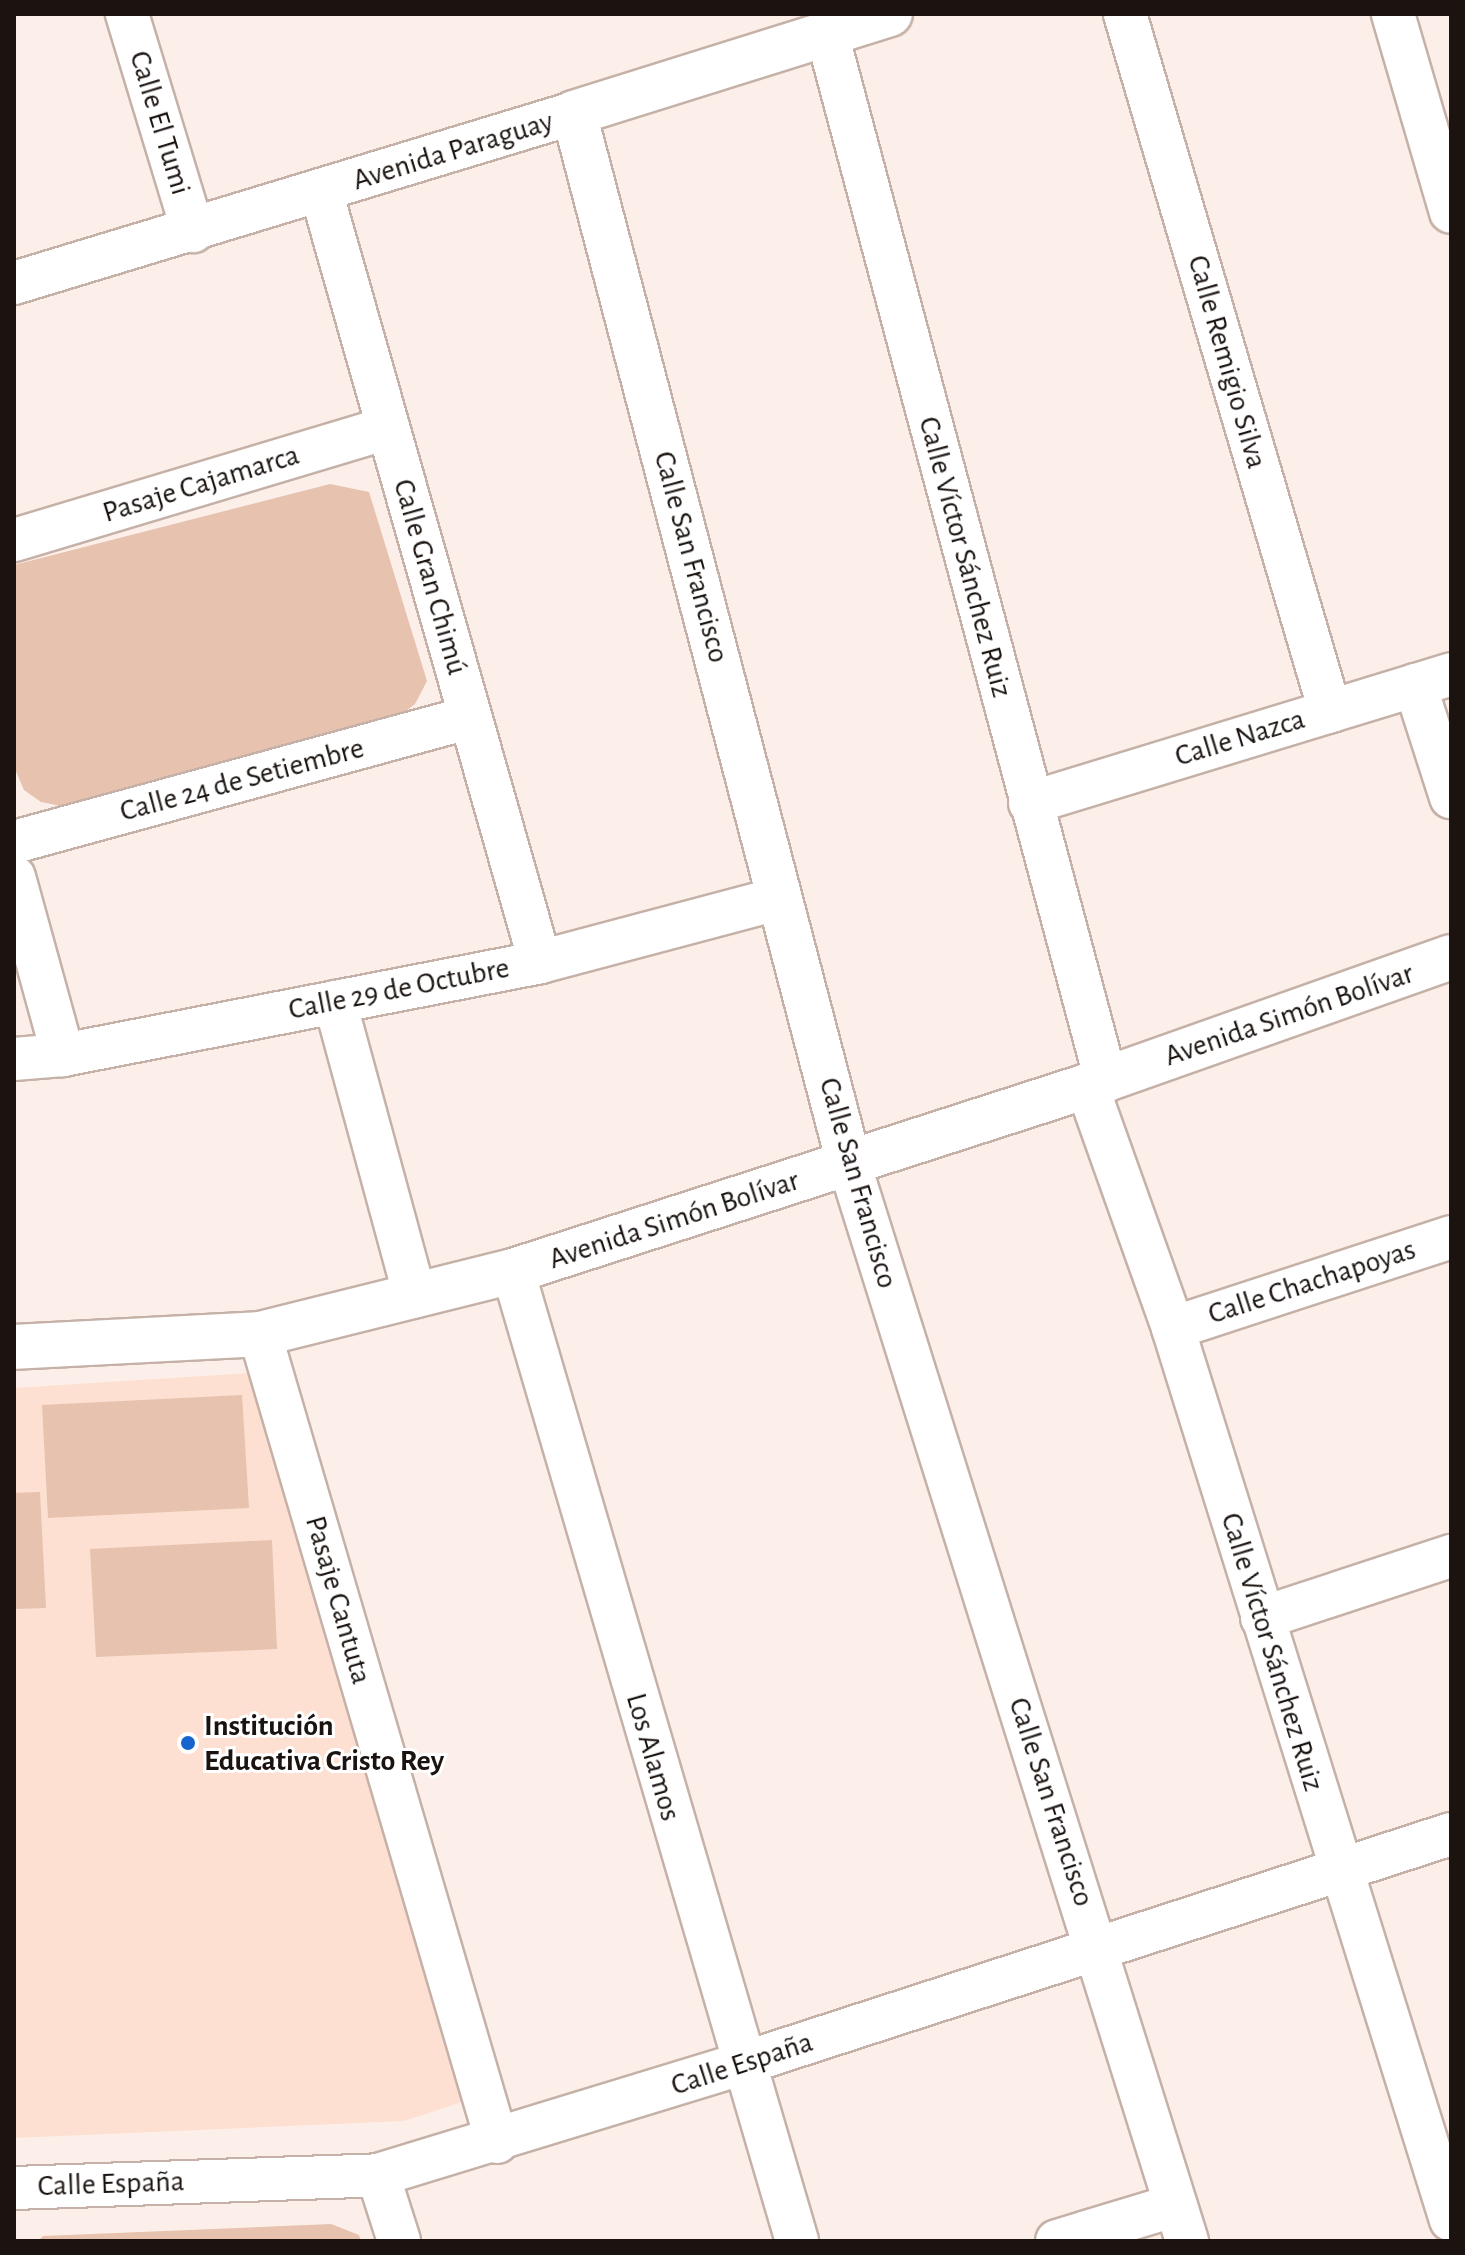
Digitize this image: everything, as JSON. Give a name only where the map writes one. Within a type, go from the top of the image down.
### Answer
[{"type":"street","name":"Calle El Tumi","points":[[127,14],[193,231]]},
{"type":"street","name":"Avenida Paraguay","points":[[14,283],[193,231],[890,14]]},
{"type":"street","name":"Calle Remigio Silva","points":[[1125,14],[1330,711]]},
{"type":"street","points":[[1393,14],[1451,212]]},
{"type":"street","name":"Calle Víctor Sánchez Ruiz","points":[[827,34],[1030,803],[1096,1083],[1339,1868],[1436,2114],[1451,2220]]},
{"type":"street","name":"Calle San Francisco","points":[[574,113],[849,1163],[1182,2223]]},
{"type":"street","name":"Calle Gran Chimú","points":[[321,191],[540,962]]},
{"type":"street","name":"Pasaje Cajamarca","points":[[14,540],[388,428]]},
{"type":"street","name":"Calle Nazca","points":[[1030,803],[1433,680]]},
{"type":"street","points":[[1433,680],[1451,797]]},
{"type":"street","name":"Calle 24 de Setiembre","points":[[14,842],[470,717]]},
{"type":"street","points":[[14,877],[63,1055]]},
{"type":"street","name":"Calle 29 de Octubre","points":[[14,1059],[63,1055],[540,962],[780,898]]},
{"type":"street","name":"Avenida Simón Bolívar","points":[[14,1347],[260,1334],[513,1271],[1096,1083],[1451,957]]},
{"type":"street","points":[[335,1002],[415,1296]]},
{"type":"street","name":"Calle Chachapoyas","points":[[1173,1328],[1451,1237]]},
{"type":"street","name":"Los Alamos","points":[[513,1271],[741,2064],[797,2241]]},
{"type":"street","name":"Pasaje Cantuta","points":[[260,1334],[497,2142]]},
{"type":"street","points":[[1262,1618],[1451,1556]]},
{"type":"street","name":"Calle España","points":[[14,2188],[378,2175],[497,2142],[1451,1834]]},
{"type":"street","points":[[378,2175],[399,2241]]},
{"type":"street","points":[[1057,2241],[1182,2223]]},
{"type":"shaded area","points":[[330,484],[369,492],[427,681],[415,704],[394,720],[61,806],[41,802],[24,790],[14,767],[14,565]]},
{"type":"shaded area","name":"Institución Educativa Cristo Rey","points":[[250,1373],[471,2099],[404,2121],[14,2138],[14,1388]]},
{"type":"shaded area","points":[[242,1395],[249,1508],[48,1518],[42,1405]]},
{"type":"shaded area","points":[[40,1492],[46,1608],[14,1609],[14,1493]]},
{"type":"shaded area","points":[[272,1540],[277,1649],[96,1657],[90,1549]]},
{"type":"shaded area","points":[[331,2224],[359,2235],[361,2241],[38,2241],[43,2236]]},
{"type":"place","name":"Institución Educativa Cristo Rey","points":[[188,1743]]}]
